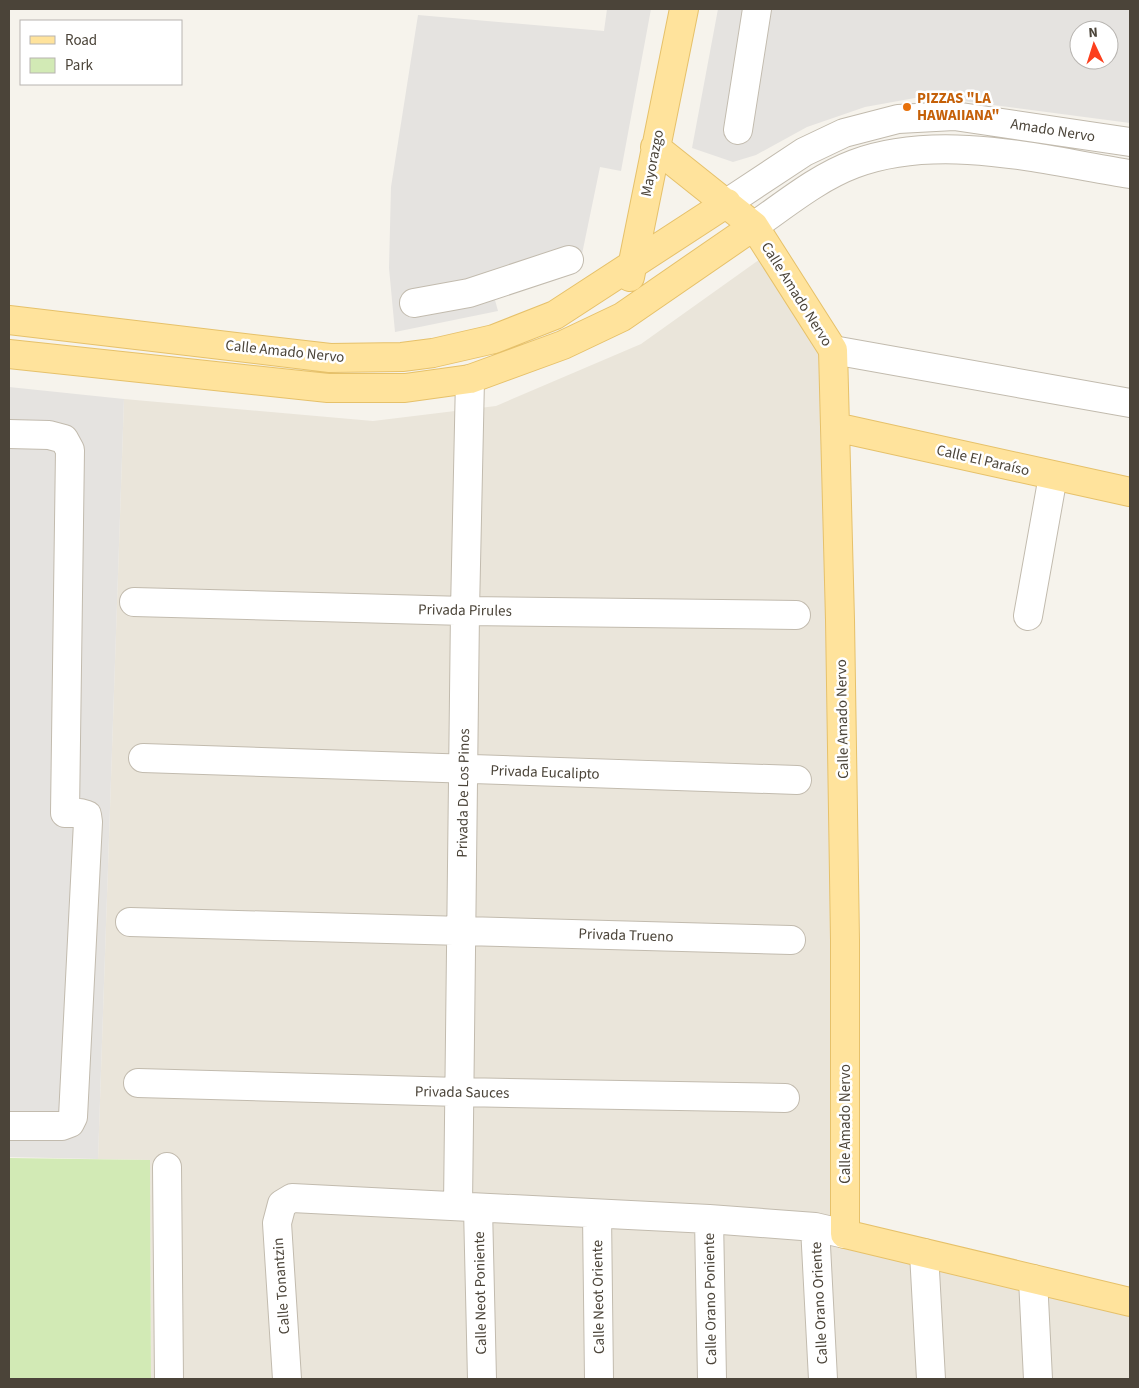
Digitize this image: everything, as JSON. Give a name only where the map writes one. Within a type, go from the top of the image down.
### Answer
[{"type":"main road","name":"Mayorazgo","points":[[622,317],[684,9]]},
{"type":"main road","points":[[655,147],[727,203]]},
{"type":"main road","name":"Calle Amado Nervo","points":[[9,320],[330,358],[402,357],[432,353],[494,339],[555,315],[632,267],[727,203],[754,226],[833,350],[845,940],[845,1234]]},
{"type":"main road","name":"Calle Amado Nervo","points":[[9,354],[328,388],[405,388],[470,379],[563,345],[622,317],[754,226]]},
{"type":"main road","name":"Calle El Paraíso","points":[[835,427],[1130,492]]},
{"type":"main road","points":[[845,1234],[1130,1302]]},
{"type":"street","points":[[738,130],[756,9]]},
{"type":"street","name":"Amado Nervo","points":[[727,203],[804,152],[844,133],[898,119],[954,116],[1130,142]]},
{"type":"street","name":"Amado Nervo","points":[[754,226],[820,180],[854,164],[902,151],[954,149],[1032,158],[1130,174]]},
{"type":"street","points":[[414,303],[469,293],[569,260]]},
{"type":"street","points":[[193,375],[196,342]]},
{"type":"street","points":[[833,350],[1130,403]]},
{"type":"street","name":"Privada De Los Pinos","points":[[468,1207],[459,1092],[470,379]]},
{"type":"street","points":[[9,434],[49,435],[64,439],[70,450],[65,812],[87,815],[88,822],[74,1117],[70,1123],[62,1126],[9,1126]]},
{"type":"street","points":[[1028,616],[1053,476]]},
{"type":"street","name":"Privada Pirules","points":[[134,602],[465,611],[796,615]]},
{"type":"street","name":"Privada Eucalipto","points":[[143,758],[797,780]]},
{"type":"street","points":[[130,922],[461,931]]},
{"type":"street","name":"Privada Trueno","points":[[461,931],[791,940]]},
{"type":"street","name":"Privada Sauces","points":[[138,1083],[459,1092],[785,1098]]},
{"type":"street","points":[[168,1167],[169,1379]]},
{"type":"street","name":"Calle Tonantzin","points":[[287,1379],[277,1223],[282,1204],[292,1198],[468,1207]]},
{"type":"street","points":[[468,1207],[709,1219],[815,1227],[845,1234]]},
{"type":"street","name":"Calle Neot Poniente","points":[[468,1207],[482,1379]]},
{"type":"street","name":"Calle Neot Oriente","points":[[597,1214],[599,1379]]},
{"type":"street","name":"Calle Orano Poniente","points":[[709,1219],[712,1379]]},
{"type":"street","name":"Calle Orano Oriente","points":[[815,1227],[823,1379]]},
{"type":"street","points":[[924,1253],[930,1379]]},
{"type":"street","points":[[1033,1279],[1038,1379]]},
{"type":"shaded area","points":[[607,9],[651,9],[621,171],[600,167],[582,254],[492,289],[498,311],[395,332],[389,268],[391,187],[418,15],[604,31]]},
{"type":"shaded area","points":[[718,9],[1130,9],[1130,123],[926,96],[865,107],[807,127],[756,155],[733,162],[692,148]]},
{"type":"shaded area","points":[[763,257],[833,350],[845,1234],[1130,1302],[1130,1379],[151,1379],[150,1160],[98,1159],[124,399],[373,421],[496,406],[641,344]]},
{"type":"shaded area","points":[[9,387],[124,399],[98,1159],[9,1157]]},
{"type":"green space","points":[[9,1158],[150,1160],[151,1379],[9,1379]]},
{"type":"place","name":"PIZZAS \"LA HAWAIIANA\"","points":[[907,107]]}]
